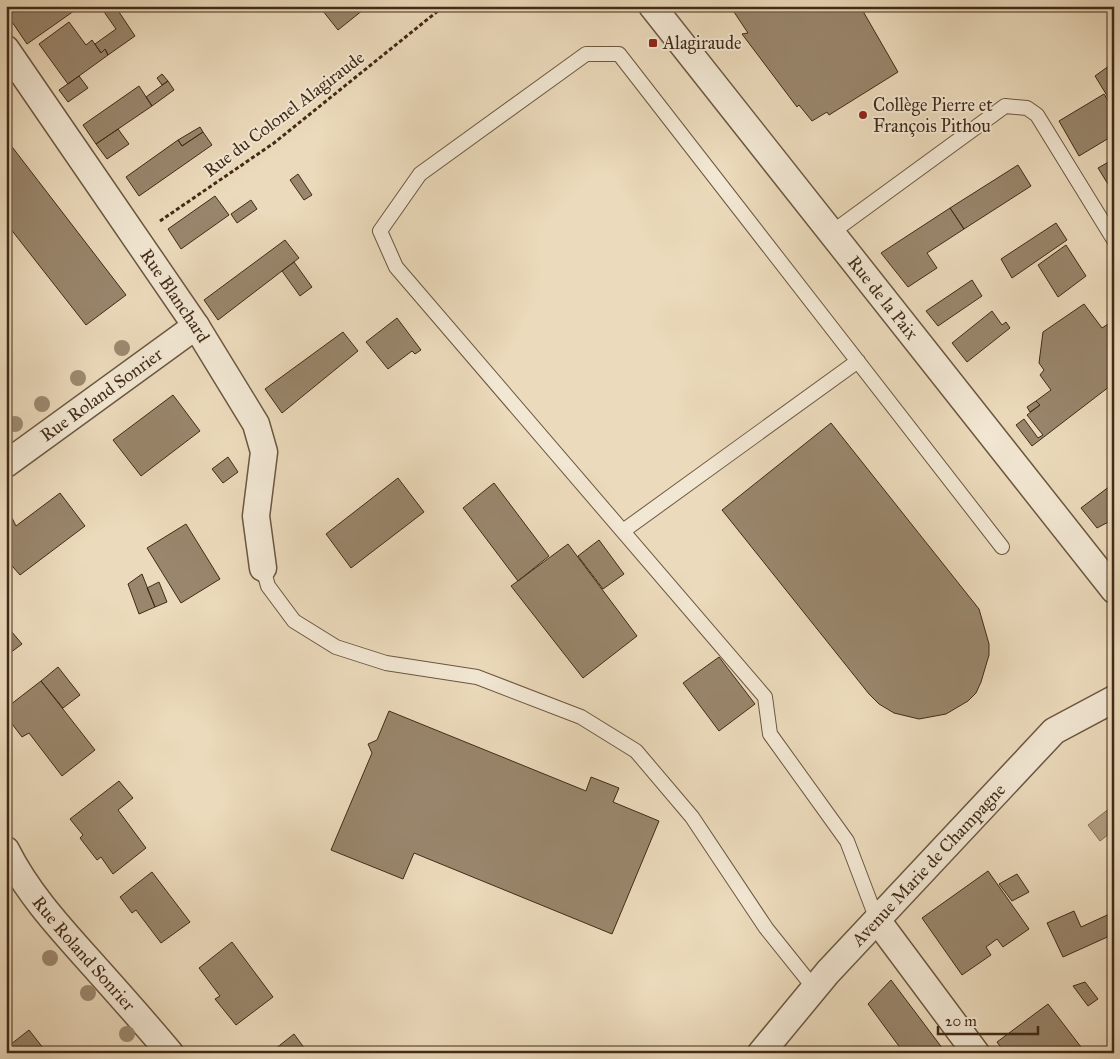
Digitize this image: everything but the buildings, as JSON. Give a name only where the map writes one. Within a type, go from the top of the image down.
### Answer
[{"type":"street","name":"Rue de la Paix","points":[[652,6],[1114,590]]},
{"type":"street","name":"Rue Blanchard","points":[[6,49],[196,326],[256,424],[264,452],[256,516],[264,568]]},
{"type":"street","name":"Rue Roland Sonrier","points":[[6,464],[196,326]]},
{"type":"street","name":"Avenue Marie de Champagne","points":[[761,1053],[814,988],[1054,730],[1114,699]]},
{"type":"street","name":"Rue Roland Sonrier","points":[[6,850],[17,872],[47,915],[140,1017],[170,1053]]},
{"type":"street","points":[[877,920],[976,1053]]},
{"type":"lane","points":[[877,920],[847,841],[770,734],[765,697],[396,267],[380,231],[420,174],[586,54],[619,54],[1002,547]]},
{"type":"lane","points":[[831,233],[1005,106],[1027,108],[1037,115],[1114,240]]},
{"type":"lane","points":[[623,531],[858,361]]},
{"type":"lane","points":[[264,568],[268,586],[294,621],[336,647],[386,663],[477,677],[581,717],[636,751],[692,816],[766,928],[814,988]]},
{"type":"path","name":"Rue du Colonel Alagiraude","points":[[136,237],[274,143],[444,6]]},
{"type":"shaded area","points":[[1114,805],[1114,830],[1100,841],[1088,825]]},
{"type":"place","name":"Alagiraude","points":[[653,43]]},
{"type":"place","name":"Collège Pierre et François Pithou","points":[[863,115]]}]
